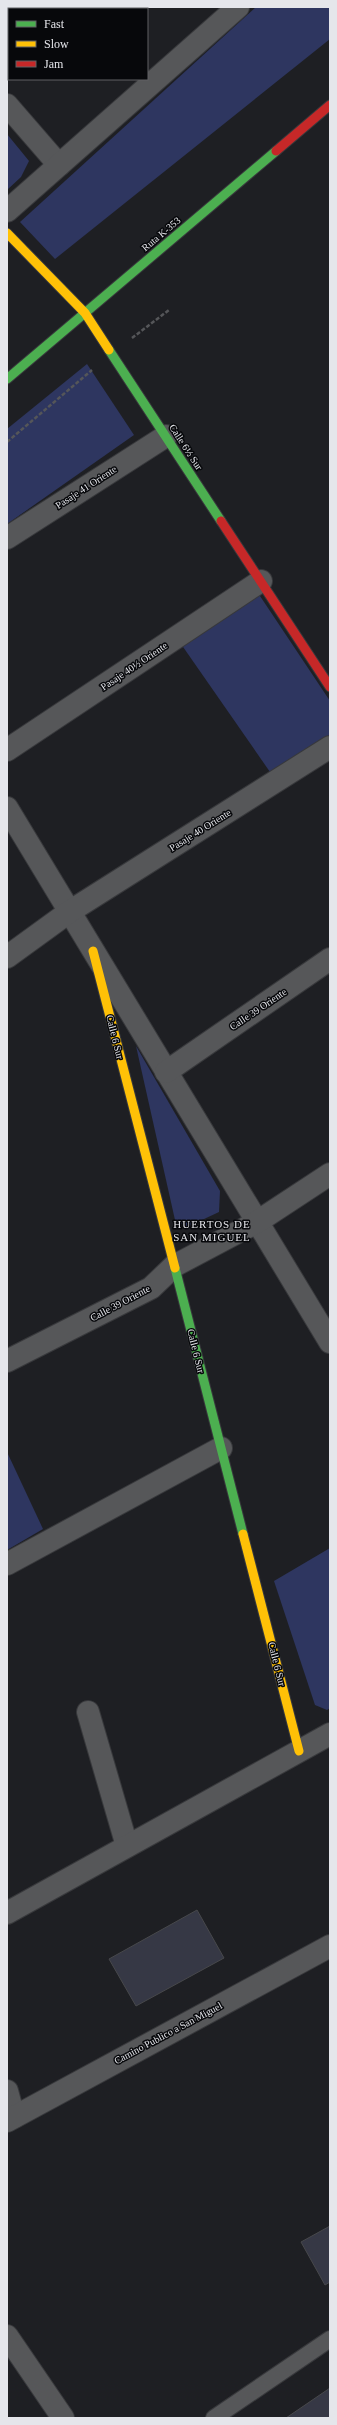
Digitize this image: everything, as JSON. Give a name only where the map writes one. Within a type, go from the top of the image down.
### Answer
[{"type":"street","points":[[7,211],[238,7]]},
{"type":"street","points":[[7,105],[59,165]]},
{"type":"street","name":"Ruta K-353","points":[[7,380],[330,105]]},
{"type":"street","name":"Calle 6½ Sur","points":[[7,233],[85,313],[330,687]]},
{"type":"street","name":"Pasaje 41 Oriente","points":[[7,538],[166,436]]},
{"type":"street","name":"Pasaje 40½ Oriente","points":[[7,750],[261,581]]},
{"type":"street","name":"Pasaje 40 Oriente","points":[[7,957],[69,912],[330,747]]},
{"type":"street","name":"Calle 6 Sur","points":[[7,808],[330,1342]]},
{"type":"street","name":"Calle 6 Sur","points":[[93,951],[299,1751]]},
{"type":"street","name":"Calle 39 Oriente","points":[[166,1072],[330,959]]},
{"type":"street","name":"Calle 39 Oriente","points":[[7,1361],[151,1288],[174,1266],[257,1222],[330,1174]]},
{"type":"street","points":[[7,1564],[221,1448]]},
{"type":"street","points":[[88,1712],[127,1846]]},
{"type":"street","points":[[7,1913],[330,1734]]},
{"type":"street","name":"Camino Publico a San Miguel","points":[[10,2119],[330,1946]]},
{"type":"street","points":[[7,2090],[10,2119]]},
{"type":"street","points":[[7,2336],[63,2418]]},
{"type":"lane","points":[[214,2418],[330,2340]]},
{"type":"path","points":[[7,442],[111,354],[169,310]]},
{"type":"shaded area","points":[[256,7],[330,7],[330,39],[55,259],[20,222]]},
{"type":"shaded area","points":[[7,134],[29,161],[21,177],[7,190]]},
{"type":"shaded area","points":[[87,364],[134,435],[7,524],[7,429]]},
{"type":"shaded area","points":[[258,593],[330,701],[330,735],[270,772],[181,644]]},
{"type":"shaded area","points":[[136,1046],[220,1191],[219,1212],[187,1227],[175,1220]]},
{"type":"shaded area","points":[[7,1452],[43,1529],[7,1550]]},
{"type":"shaded area","points":[[330,1548],[330,1708],[327,1710],[315,1705],[274,1581]]},
{"type":"building","points":[[197,1910],[224,1958],[136,2006],[109,1959]]},
{"type":"building","points":[[330,2226],[330,2282],[325,2285],[301,2242]]},
{"type":"building","points":[[330,2388],[330,2418],[286,2418]]},
{"type":"traffic: fast","points":[[7,379],[276,151]]},
{"type":"traffic: fast","points":[[109,350],[221,521]]},
{"type":"traffic: fast","points":[[175,1268],[243,1534]]},
{"type":"traffic: slow","points":[[7,233],[85,313],[109,350]]},
{"type":"traffic: slow","points":[[93,951],[175,1268]]},
{"type":"traffic: slow","points":[[243,1534],[299,1751]]},
{"type":"traffic: jam","points":[[276,151],[330,105]]},
{"type":"traffic: jam","points":[[221,521],[330,687]]},
{"type":"district","name":"HUERTOS DE SAN MIGUEL","points":[[212,1230]]}]
